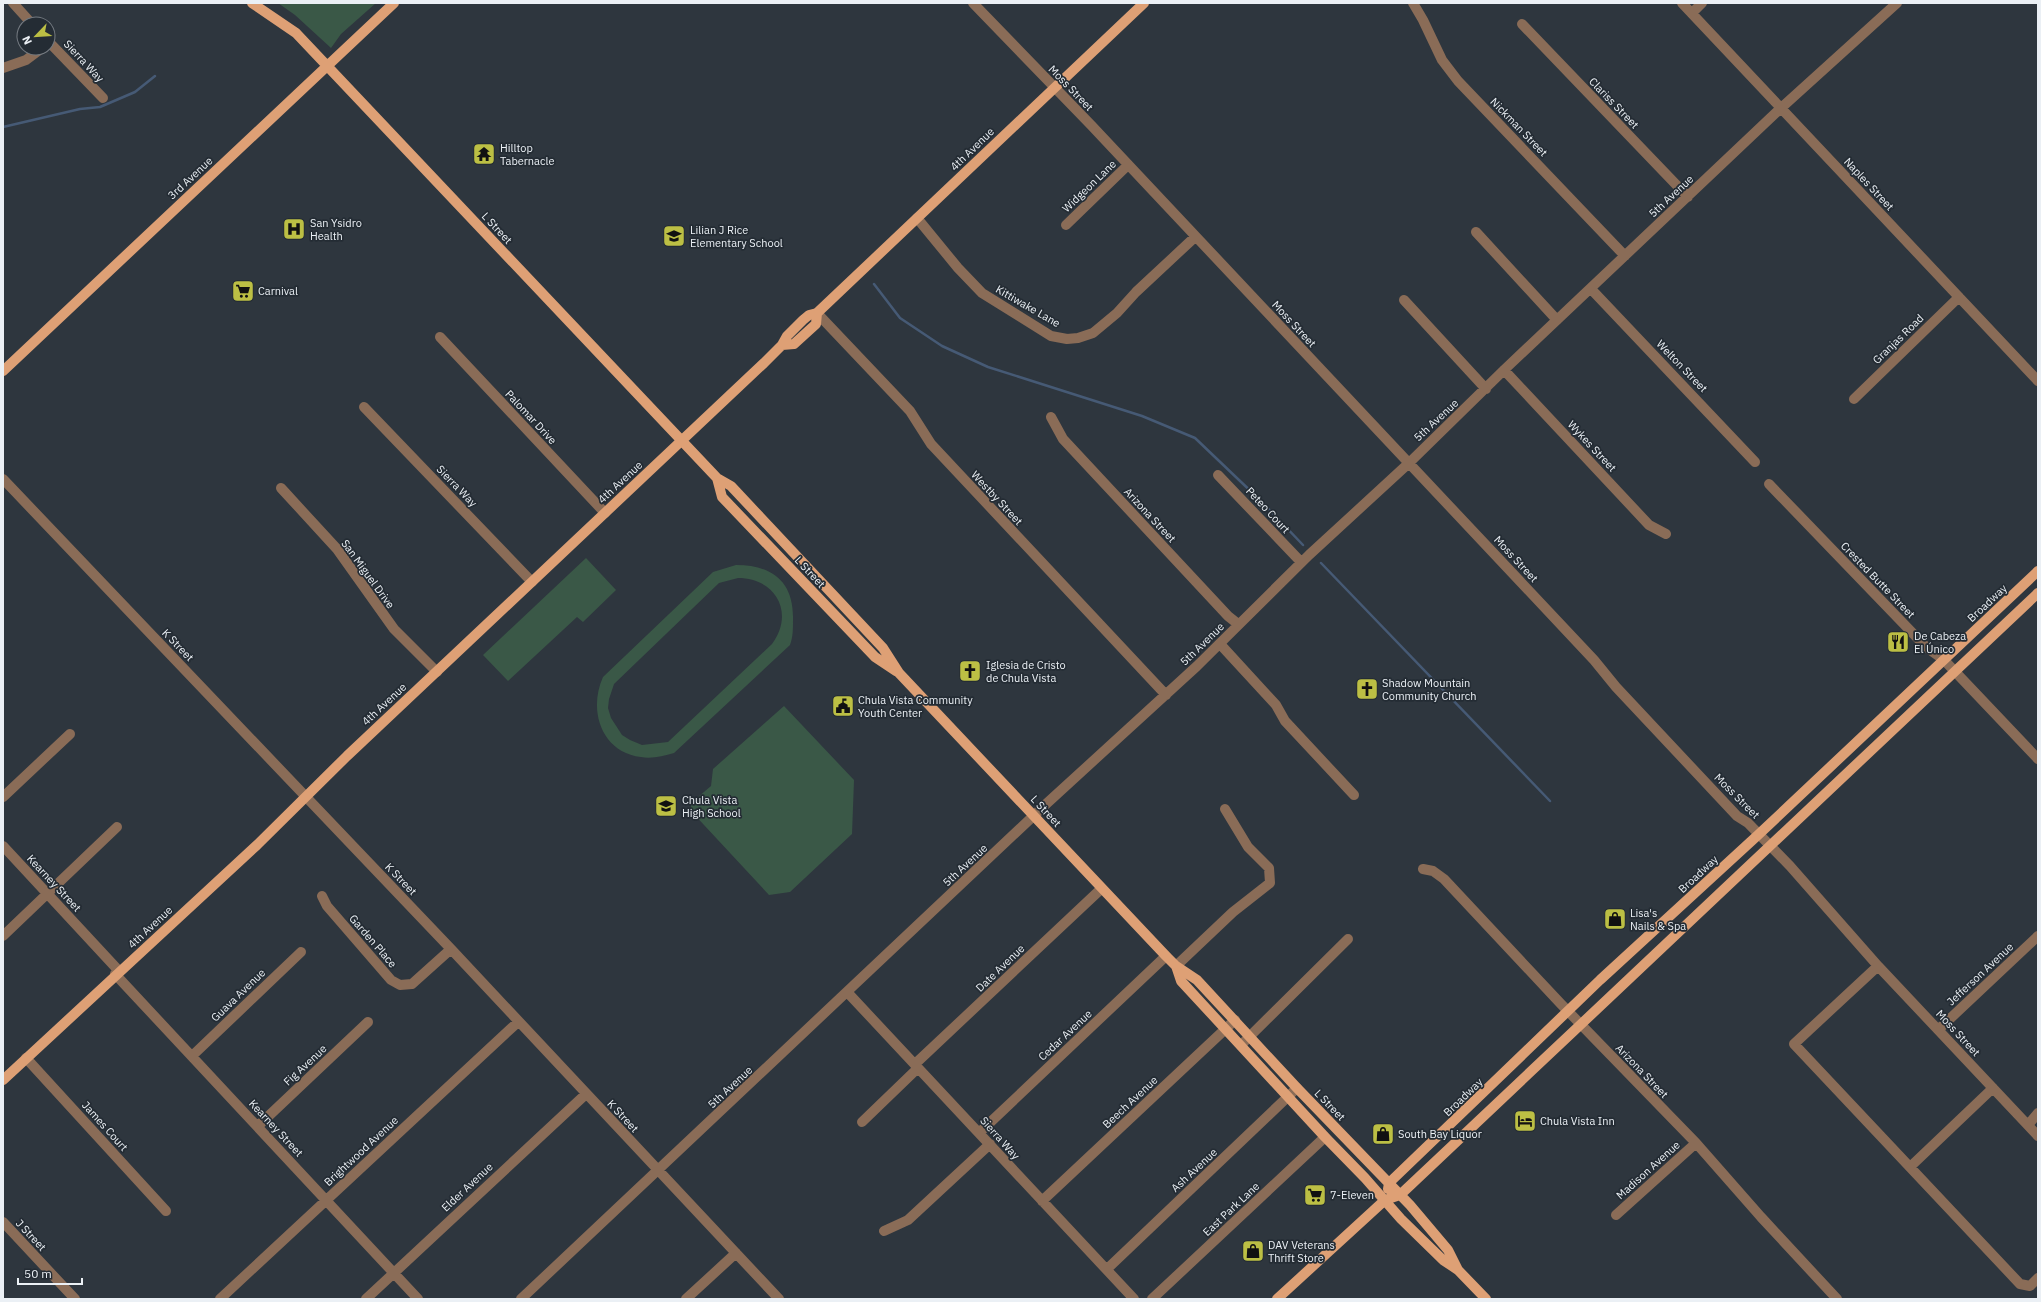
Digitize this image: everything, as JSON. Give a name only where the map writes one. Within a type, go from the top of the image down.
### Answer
[{"type":"main road","name":"L Street","points":[[252,3],[296,33],[717,478],[731,486],[883,648],[899,672],[1101,889],[1176,966],[1197,980],[1297,1088],[1389,1183],[1448,1250],[1458,1270]]},
{"type":"main road","name":"3rd Avenue","points":[[3,371],[394,3]]},
{"type":"main road","name":"4th Avenue","points":[[3,1080],[257,844],[782,345],[794,344],[816,324],[817,313],[1053,87],[1144,3]]},
{"type":"main road","name":"L Street","points":[[717,478],[722,497],[875,658],[899,672]]},
{"type":"main road","name":"Broadway","points":[[1384,1200],[1389,1183],[1600,980],[2038,571]]},
{"type":"main road","points":[[1277,1299],[1384,1200],[1400,1195],[2038,593]]},
{"type":"main road","name":"L Street","points":[[1176,966],[1181,981],[1226,1027],[1325,1138],[1432,1250],[1458,1270],[1486,1299]]},
{"type":"street","points":[[13,3],[25,16]]},
{"type":"street","name":"Moss Street","points":[[973,3],[1128,165],[1591,656],[1631,703],[1733,811],[1770,846],[1826,906],[1878,966],[1939,1029],[2038,1136]]},
{"type":"street","name":"Nickman Street","points":[[1413,3],[1423,20],[1442,60],[1458,82],[1625,256]]},
{"type":"street","name":"Naples Street","points":[[1682,3],[2038,381]]},
{"type":"street","points":[[1692,13],[1702,3]]},
{"type":"street","name":"5th Avenue","points":[[521,1299],[848,993],[1034,816],[1166,695],[1220,644],[1238,624],[1301,562],[1409,463],[1504,370],[1782,108],[1897,3]]},
{"type":"street","name":"Clariss Street","points":[[1522,24],[1688,197]]},
{"type":"street","name":"Sierra Way","points":[[56,49],[103,98]]},
{"type":"street","points":[[3,68],[26,60],[31,56]]},
{"type":"street","name":"Widgeon Lane","points":[[1066,225],[1128,165]]},
{"type":"street","name":"Kittiwake Lane","points":[[917,218],[958,268],[982,293],[1052,336],[1067,339],[1078,338],[1093,333],[1117,313],[1136,292],[1195,237]]},
{"type":"street","points":[[1476,232],[1558,320]]},
{"type":"street","name":"Welton Street","points":[[1591,289],[1755,462]]},
{"type":"street","name":"Granjas Road","points":[[1854,399],[1959,297]]},
{"type":"street","points":[[1404,300],[1486,389]]},
{"type":"street","name":"Westby Street","points":[[817,313],[910,411],[931,444],[1166,695]]},
{"type":"street","name":"Palomar Drive","points":[[440,337],[605,513]]},
{"type":"street","name":"Wykes Street","points":[[1504,370],[1649,525],[1666,534]]},
{"type":"street","name":"Sierra Way","points":[[364,407],[532,582]]},
{"type":"street","name":"Arizona Street","points":[[1051,417],[1063,439],[1228,616],[1238,624]]},
{"type":"street","name":"Peteo Court","points":[[1218,475],[1301,562]]},
{"type":"street","name":"K Street","points":[[3,479],[451,949],[779,1299]]},
{"type":"street","name":"Crested Butte Street","points":[[1769,484],[1926,647],[1944,660],[2038,759]]},
{"type":"street","name":"San Miguel Drive","points":[[281,488],[337,549],[394,629],[437,672]]},
{"type":"street","points":[[1220,644],[1276,705],[1285,721],[1354,795]]},
{"type":"street","points":[[3,797],[70,734]]},
{"type":"street","points":[[1176,966],[1233,912],[1270,883],[1269,868],[1248,847],[1225,808]]},
{"type":"street","points":[[3,936],[117,827]]},
{"type":"street","name":"Kearney Street","points":[[3,846],[192,1056],[418,1299]]},
{"type":"street","name":"Arizona Street","points":[[1423,869],[1433,871],[1444,879],[1568,1012],[1696,1143],[1761,1218],[1837,1299]]},
{"type":"street","name":"Date Avenue","points":[[862,1122],[917,1066],[1101,889]]},
{"type":"street","name":"Garden Place","points":[[322,896],[327,906],[390,980],[400,985],[412,984],[451,949]]},
{"type":"street","name":"Jefferson Avenue","points":[[1939,1029],[2038,936]]},
{"type":"street","points":[[1241,1045],[1249,1035],[1348,939]]},
{"type":"street","name":"Guava Avenue","points":[[192,1056],[301,952]]},
{"type":"street","name":"Cedar Avenue","points":[[980,1132],[1166,956]]},
{"type":"street","points":[[1878,966],[1794,1044],[2020,1284],[2030,1286],[2038,1278]]},
{"type":"street","name":"Sierra Way","points":[[848,993],[980,1132],[1134,1299]]},
{"type":"street","name":"Beech Avenue","points":[[1042,1201],[1234,1020]]},
{"type":"street","name":"Fig Avenue","points":[[258,1126],[368,1022]]},
{"type":"street","name":"Brightwood Avenue","points":[[220,1299],[518,1022]]},
{"type":"street","name":"James Court","points":[[26,1058],[166,1211]]},
{"type":"street","name":"Ash Avenue","points":[[1107,1269],[1297,1088]]},
{"type":"street","points":[[1910,1168],[1993,1088]]},
{"type":"street","name":"Elder Avenue","points":[[366,1299],[586,1094]]},
{"type":"street","points":[[2028,1125],[2038,1113]]},
{"type":"street","name":"East Park Lane","points":[[1152,1299],[1325,1138]]},
{"type":"street","name":"Madison Avenue","points":[[1616,1216],[1696,1143]]},
{"type":"street","points":[[884,1231],[908,1220],[990,1144]]},
{"type":"street","name":"J Street","points":[[3,1222],[75,1299]]},
{"type":"street","points":[[686,1299],[736,1253]]},
{"type":"green space","points":[[278,3],[376,3],[341,34],[331,48],[295,15]]},
{"type":"green space","points":[[586,558],[616,590],[583,622],[577,617],[508,681],[483,655]]},
{"type":"green space","points":[[736,565],[749,566],[761,568],[771,572],[779,578],[790,595],[792,607],[793,630],[790,645],[674,753],[649,758],[627,753],[616,747],[607,738],[601,728],[597,703],[603,677],[713,572]],"holes":[[[738,578],[763,584],[772,591],[778,599],[782,621],[779,632],[772,644],[668,742],[642,745],[622,735],[611,718],[608,708],[609,699],[614,684],[719,583]]]},
{"type":"green space","points":[[784,706],[854,780],[852,834],[790,892],[769,895],[691,811],[691,803],[711,786],[713,769]]},
{"type":"waterway","points":[[3,127],[80,109],[100,107],[135,92],[155,76]]},
{"type":"waterway","points":[[874,284],[900,318],[942,346],[988,367],[1142,416],[1195,438],[1261,501],[1303,545]]},
{"type":"waterway","points":[[1321,563],[1550,801]]},
{"type":"place","name":"Hilltop Tabernacle","points":[[484,154]]},
{"type":"place","name":"San Ysidro Health","points":[[294,229]]},
{"type":"place","name":"Lilian J Rice Elementary School","points":[[674,236]]},
{"type":"place","name":"Carnival","points":[[243,291]]},
{"type":"place","name":"De Cabeza El Único","points":[[1898,642]]},
{"type":"place","name":"Iglesia de Cristo de Chula Vista","points":[[970,671]]},
{"type":"place","name":"Shadow Mountain Community Church","points":[[1367,689]]},
{"type":"place","name":"Chula Vista Community Youth Center","points":[[843,706]]},
{"type":"place","name":"Chula Vista High School","points":[[666,806]]},
{"type":"place","name":"Lisa's Nails & Spa","points":[[1615,919]]},
{"type":"place","name":"Chula Vista Inn","points":[[1525,1121]]},
{"type":"place","name":"South Bay Liquor","points":[[1383,1134]]},
{"type":"place","name":"7-Eleven","points":[[1315,1195]]},
{"type":"place","name":"DAV Veterans Thrift Store","points":[[1253,1251]]}]
